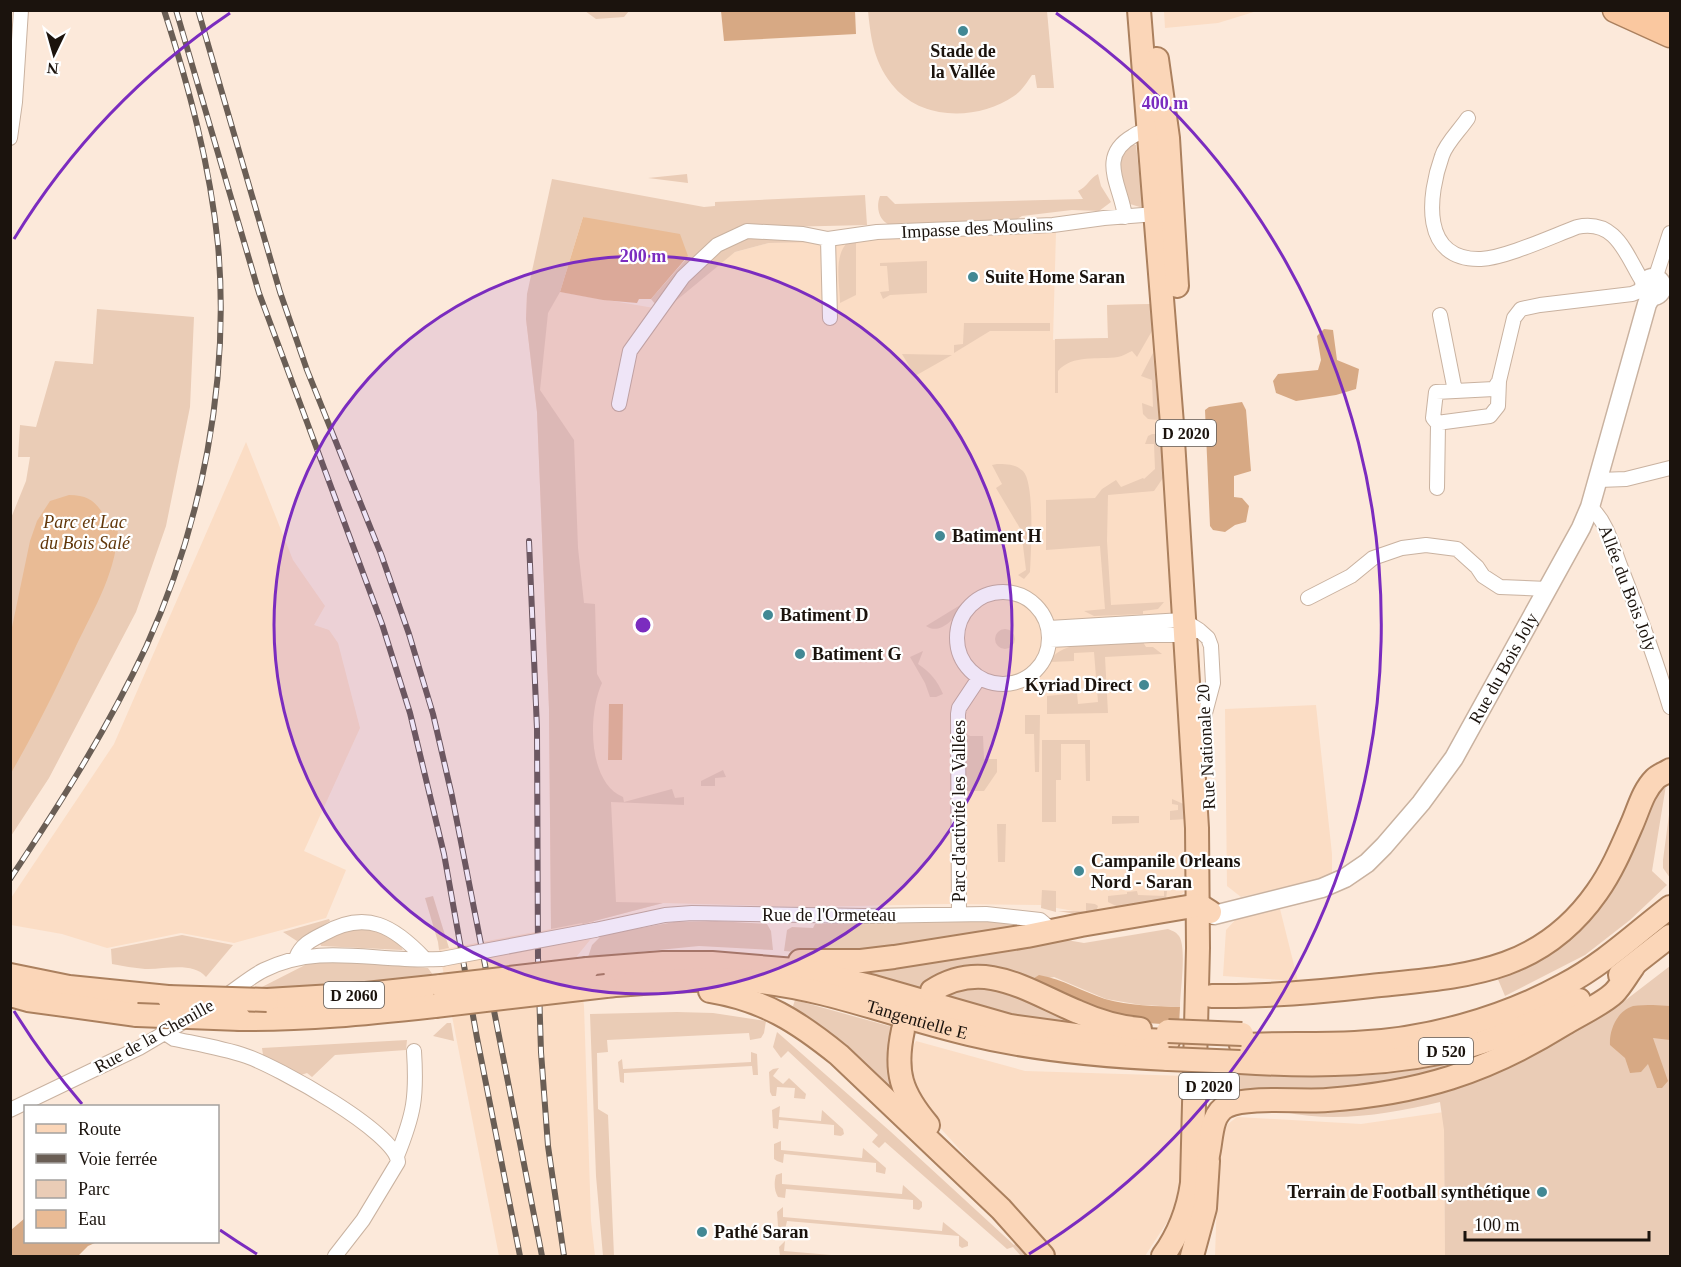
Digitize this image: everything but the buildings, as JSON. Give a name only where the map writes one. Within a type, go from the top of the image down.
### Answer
[{"type":"highway","points":[[1615,10],[1671,35]]},
{"type":"highway","points":[[1660,10],[1671,15]]},
{"type":"main road","points":[[1139,10],[1158,134]]},
{"type":"main road","points":[[1153,10],[1158,71],[1161,205]]},
{"type":"main road","name":"Rue Nationale 20","points":[[1161,205],[1166,237],[1189,628],[1197,828],[1212,996],[1205,1208],[1192,1257]]},
{"type":"main road","name":"Rue Nationale 20","points":[[1163,1257],[1177,1236],[1185,1217],[1192,1183],[1204,913],[1204,717],[1189,628]]},
{"type":"main road","points":[[1619,854],[1628,819],[1641,787],[1650,776],[1671,760]]},
{"type":"main road","points":[[1212,996],[1284,994],[1420,982],[1477,973],[1526,956],[1569,926],[1585,909],[1619,854],[1644,794],[1656,779],[1671,770]]},
{"type":"main road","points":[[1662,913],[1671,897]]},
{"type":"main road","points":[[753,982],[806,974],[861,961],[1052,930],[1204,913]]},
{"type":"main road","name":"D 520","points":[[753,982],[806,974],[874,987],[1010,1026],[1097,1038],[1241,1047],[1285,1043],[1355,1043],[1417,1037],[1506,1011],[1574,980],[1611,956],[1662,913]]},
{"type":"main road","name":"D 520","points":[[1241,1047],[1313,1065],[1419,1057],[1470,1046],[1515,1030],[1598,990],[1633,967],[1671,936]]},
{"type":"main road","name":"D 2060","points":[[10,995],[28,1000],[137,1015],[276,1020],[340,1016],[587,969],[663,963],[712,963],[753,982]]},
{"type":"main road","points":[[1208,1155],[1214,1122],[1218,1114],[1229,1105],[1243,1101],[1324,1101],[1374,1096],[1438,1083],[1477,1070],[1518,1051],[1614,993],[1633,967]]},
{"type":"main road","name":"D 2060","points":[[10,975],[69,987],[168,997],[267,1000],[366,994],[438,996],[667,981],[689,990],[711,991],[753,982]]},
{"type":"main road","points":[[932,991],[944,982],[958,978],[975,976],[998,978],[1015,983],[1078,1012],[1168,1044]]},
{"type":"main road","points":[[753,982],[778,1011],[798,1023],[839,1055],[1001,1209]]},
{"type":"main road","points":[[903,1030],[898,1061],[899,1076],[905,1093],[916,1110],[1043,1257]]},
{"type":"street","points":[[10,138],[15,102],[21,10]]},
{"type":"street","points":[[1468,118],[1442,154],[1431,195],[1432,225],[1449,250],[1467,258],[1485,259],[1577,227],[1593,225],[1606,230],[1619,240],[1641,279],[1655,287]]},
{"type":"street","points":[[1125,217],[1124,207],[1114,183],[1114,158],[1123,141],[1139,132],[1158,134]]},
{"type":"street","name":"Impasse des Moulins","points":[[620,404],[630,351],[683,278],[717,245],[747,231],[803,234],[828,239],[877,232],[1053,225],[1125,217],[1161,205]]},
{"type":"street","points":[[1655,287],[1671,233]]},
{"type":"street","points":[[828,239],[830,318]]},
{"type":"street","points":[[1437,423],[1490,416],[1498,406],[1499,381],[1514,318],[1521,309],[1632,294],[1655,287]]},
{"type":"street","name":"Rue du Bois Joly","points":[[1204,913],[1322,888],[1345,878],[1367,863],[1384,846],[1454,758],[1548,589],[1590,507],[1647,304],[1655,287]]},
{"type":"street","points":[[1440,315],[1455,391]]},
{"type":"street","points":[[1437,488],[1438,424],[1433,418],[1436,392],[1494,388],[1499,381]]},
{"type":"street","points":[[1599,480],[1626,479],[1671,468]]},
{"type":"street","name":"Allée du Bois Joly","points":[[1590,507],[1599,514],[1608,536],[1647,636],[1671,707]]},
{"type":"street","points":[[1308,598],[1351,576],[1362,565],[1379,555],[1402,548],[1426,545],[1457,549],[1483,576],[1500,586],[1548,589]]},
{"type":"street","points":[[998,592],[1018,593],[1038,607],[1044,617],[1049,634],[1046,656],[1038,669],[1025,679],[1010,684],[994,684],[980,678],[968,668],[961,657],[957,639],[958,625],[964,613],[973,603],[985,596],[998,592]]},
{"type":"street","points":[[1049,634],[1189,628]]},
{"type":"street","name":"Parc d'activité les Vallées","points":[[958,914],[958,714],[959,708],[980,678]]},
{"type":"street","name":"Rue de l'Ormeteau","points":[[442,959],[665,915],[692,913],[864,916],[986,914],[1036,919],[1044,922],[1052,930]]},
{"type":"street","name":"Rue de la Chenille","points":[[296,958],[300,948],[333,928],[351,922],[375,922],[394,931],[425,959]]},
{"type":"street","name":"Rue de la Chenille","points":[[10,1110],[165,1033],[265,969],[296,958],[324,954],[442,959]]},
{"type":"street","points":[[165,1033],[174,1039],[247,1056],[281,1071],[359,1119],[392,1148],[398,1162],[380,1195],[335,1257]]},
{"type":"street","points":[[397,1156],[411,1122],[415,1098],[414,1051]]},
{"type":"shaded area","points":[[1164,10],[1257,11],[1218,23],[1165,28]]},
{"type":"shaded area","points":[[721,11],[855,11],[856,34],[724,41]]},
{"type":"shaded area","points":[[1056,232],[1053,340],[1108,338],[1107,305],[1150,304],[1182,690],[1188,881],[1185,891],[1175,900],[1145,902],[1085,913],[1040,905],[807,907],[663,903],[594,921],[594,935],[577,956],[584,1006],[591,1221],[595,1256],[499,1256],[439,950],[551,929],[549,709],[537,412],[526,319],[527,294],[560,292],[654,308],[735,252],[769,243]]},
{"type":"shaded area","points":[[1324,329],[1333,330],[1337,360],[1359,369],[1356,389],[1336,395],[1296,401],[1276,393],[1273,381],[1278,374],[1318,370],[1321,360],[1317,336]]},
{"type":"shaded area","points":[[1242,402],[1246,410],[1251,471],[1234,476],[1234,497],[1242,498],[1249,506],[1246,522],[1235,525],[1225,532],[1213,530],[1210,526],[1205,410],[1209,407]]},
{"type":"shaded area","points":[[246,442],[293,560],[325,606],[314,625],[329,630],[338,643],[360,728],[304,851],[346,870],[326,918],[234,943],[181,933],[107,948],[62,934],[11,925],[11,898],[114,744]]},
{"type":"shaded area","points":[[1316,705],[1332,854],[1332,877],[1241,897],[1227,886],[1225,709]]},
{"type":"shaded area","points":[[1279,905],[1298,981],[1223,976],[1226,930],[1238,917]]},
{"type":"shaded area","points":[[1039,975],[1114,1001],[1180,1007],[1179,1025],[1129,1022],[1028,982]]},
{"type":"shaded area","points":[[1670,1006],[1670,1040],[1653,1038],[1668,1081],[1662,1088],[1657,1088],[1648,1064],[1641,1072],[1630,1073],[1625,1058],[1610,1045],[1615,1022],[1627,1008]]},
{"type":"shaded area","points":[[916,1041],[1025,1071],[1187,1076],[1182,1184],[1171,1216],[1145,1256],[1056,1256],[934,1121],[918,1093],[909,1053]]},
{"type":"shaded area","points":[[1444,1112],[1445,1256],[1215,1256],[1219,1142],[1228,1124],[1237,1117],[1361,1124]]},
{"type":"shaded area","points":[[24,1219],[24,1243],[95,1243],[78,1256],[11,1256],[11,1230]]},
{"type":"green space","points":[[585,11],[629,11],[624,17],[596,19]]},
{"type":"green space","points":[[868,11],[1047,11],[1054,88],[1037,88],[1035,75],[1032,75],[1017,94],[985,110],[952,113],[921,107],[907,99],[895,88],[882,70],[872,42]]},
{"type":"green space","points":[[1131,145],[1136,145],[1143,208],[1130,204],[1120,182],[1122,159]]},
{"type":"green space","points":[[687,174],[688,183],[648,178]]},
{"type":"green space","points":[[1098,174],[1101,186],[1111,202],[1099,211],[1072,210],[1022,216],[1009,224],[893,226],[882,219],[878,210],[880,196],[887,196],[895,204],[1083,199],[1078,191]]},
{"type":"green space","points":[[552,179],[704,207],[715,206],[715,202],[865,195],[867,225],[735,228],[710,243],[656,305],[651,299],[688,257],[583,217],[560,292],[548,313],[540,390],[574,440],[578,548],[584,603],[595,604],[597,674],[602,683],[594,711],[594,746],[603,777],[611,789],[623,797],[624,802],[672,789],[675,798],[684,797],[684,805],[611,802],[616,902],[663,903],[583,924],[551,929],[549,709],[537,412],[526,319],[527,294]]},
{"type":"green space","points":[[751,237],[805,238],[818,242],[769,243],[735,252],[672,304],[706,263],[725,249]]},
{"type":"green space","points":[[848,242],[856,242],[856,295],[840,303],[840,254]]},
{"type":"green space","points":[[927,261],[927,293],[890,295],[883,299],[880,292],[889,291],[887,266],[880,266],[880,263]]},
{"type":"green space","points":[[1150,304],[1152,331],[1137,357],[1132,351],[1118,357],[1071,362],[1058,371],[1058,393],[1055,393],[1055,339],[1108,338],[1107,305]]},
{"type":"green space","name":"Parc et Lac du Bois Salé","points":[[97,309],[194,317],[190,407],[166,526],[136,612],[49,778],[11,836],[11,518],[26,481],[30,457],[18,457],[20,425],[36,427],[55,361],[93,364]]},
{"type":"green space","points":[[964,323],[1050,323],[1050,331],[990,331],[954,353],[954,345],[963,344]]},
{"type":"green space","points":[[1153,353],[1159,420],[1148,419],[1143,414],[1142,403],[1153,407],[1152,380],[1141,376]]},
{"type":"green space","points":[[902,354],[952,355],[915,376]]},
{"type":"green space","points":[[1160,434],[1163,478],[1154,491],[1108,495],[1107,541],[1111,605],[1164,602],[1158,609],[1143,611],[1143,614],[1094,616],[1084,611],[1105,609],[1100,546],[1046,550],[1046,500],[1095,498],[1102,489],[1116,480],[1121,487],[1144,479],[1155,469],[1154,444],[1145,444],[1148,436]]},
{"type":"green space","points":[[992,465],[1017,467],[1027,478],[1031,503],[1031,549],[1030,572],[1024,579],[1018,575],[1026,570],[1021,530],[996,488],[1002,484]]},
{"type":"green space","points":[[962,604],[964,606],[947,624],[937,629],[926,626]]},
{"type":"green space","points":[[1001,629],[1009,629],[1015,635],[1015,643],[1009,649],[1001,649],[995,643],[995,635]]},
{"type":"green space","points":[[1143,642],[1146,647],[1153,647],[1162,654],[1105,657],[1108,713],[1047,714],[1047,696],[1077,693],[1078,704],[1098,702],[1094,652],[1074,653],[1074,661],[1050,662],[1056,654],[1065,648],[1091,643]]},
{"type":"green space","points":[[923,651],[918,664],[930,674],[943,694],[936,697],[930,697],[910,657]]},
{"type":"green space","points":[[1025,715],[1040,715],[1039,772],[1035,772],[1034,734],[1025,734]]},
{"type":"green space","points":[[965,733],[970,736],[983,736],[984,759],[997,759],[997,772],[984,791],[966,791]]},
{"type":"green space","points":[[1042,740],[1090,740],[1090,781],[1086,781],[1085,744],[1061,744],[1061,780],[1056,780],[1056,822],[1042,822]]},
{"type":"green space","points":[[723,770],[726,777],[715,778],[715,786],[701,786],[701,781]]},
{"type":"green space","points":[[1667,779],[1652,871],[1667,885],[1630,920],[1585,955],[1505,996],[1497,977],[1551,951],[1643,811]]},
{"type":"green space","points":[[1172,799],[1188,806],[1188,819],[1170,820],[1170,811],[1178,810],[1178,805],[1172,804]]},
{"type":"green space","points":[[1670,807],[1670,878],[1663,868],[1663,860]]},
{"type":"green space","points":[[1112,816],[1139,816],[1139,823],[1112,824]]},
{"type":"green space","points":[[997,824],[1006,824],[1005,862],[998,862]]},
{"type":"green space","points":[[1042,890],[1056,891],[1056,912],[1041,908]]},
{"type":"green space","points":[[1137,891],[1138,895],[1164,896],[1164,891],[1167,891],[1166,899],[1122,909],[1108,902],[1108,896]]},
{"type":"green space","points":[[433,896],[449,948],[439,950],[425,898]]},
{"type":"green space","points":[[1086,903],[1098,906],[1096,912],[1081,915],[1058,911],[1086,911]]},
{"type":"green space","points":[[329,919],[330,921],[297,941],[283,932]]},
{"type":"green space","points":[[716,921],[767,924],[771,931],[773,950],[699,946],[588,957],[592,945],[602,935],[674,922]]},
{"type":"green space","points":[[999,922],[1020,927],[912,950],[809,953],[784,951],[787,930],[792,927],[813,928],[815,924]]},
{"type":"green space","points":[[348,927],[386,933],[398,942],[403,950],[321,946],[320,943]]},
{"type":"green space","points":[[1168,929],[1177,933],[1183,950],[1180,1007],[1141,1005],[1106,999],[1054,977],[1028,982],[924,990],[849,969],[1055,938],[1084,943]]},
{"type":"green space","points":[[182,935],[233,945],[206,977],[200,972],[186,968],[145,969],[112,964],[111,949]]},
{"type":"green space","points":[[322,960],[428,968],[433,975],[369,982],[260,988],[309,963]]},
{"type":"green space","points":[[1670,966],[1670,1256],[1445,1256],[1444,1130],[1440,1102],[1362,1116],[1323,1117],[1284,1112],[1284,1109],[1364,1104],[1610,1010]]},
{"type":"green space","points":[[978,982],[1109,1030],[1013,1016],[940,995]]},
{"type":"green space","points":[[795,1000],[896,1028],[900,1097],[792,1009]]},
{"type":"green space","points":[[713,1013],[766,1021],[764,1033],[761,1038],[750,1040],[749,1033],[607,1040],[608,1052],[597,1053],[598,1109],[608,1115],[614,1256],[603,1256],[596,1176],[590,1014]]},
{"type":"green space","points":[[447,1023],[451,1023],[454,1041],[433,1036]]},
{"type":"green space","points":[[777,1032],[891,1132],[1014,1245],[1019,1240],[1033,1256],[1021,1256],[1013,1247],[1007,1249],[885,1142],[879,1148],[872,1142],[878,1135],[788,1051],[781,1058],[773,1047]]},
{"type":"green space","points":[[407,1040],[406,1050],[335,1055],[312,1077],[307,1073],[301,1075],[263,1055],[262,1048]]},
{"type":"green space","points":[[1502,1047],[1403,1085],[1235,1093],[1228,1087],[1226,1074],[1356,1076],[1378,1074],[1439,1065]]},
{"type":"green space","points":[[751,1052],[757,1054],[758,1075],[753,1075],[752,1066],[624,1073],[624,1083],[620,1082],[618,1062],[622,1059],[623,1069],[751,1062]]},
{"type":"green space","points":[[779,1068],[773,1076],[783,1084],[789,1078],[806,1094],[805,1099],[794,1098],[795,1088],[777,1087],[776,1096],[772,1096],[769,1072]]},
{"type":"green space","points":[[780,1106],[779,1117],[821,1121],[822,1110],[843,1129],[844,1134],[834,1135],[834,1125],[779,1120],[778,1129],[773,1128],[772,1110]]},
{"type":"green space","points":[[781,1141],[781,1150],[862,1158],[863,1148],[886,1168],[885,1174],[876,1172],[876,1163],[784,1154],[783,1163],[774,1159],[774,1144]]},
{"type":"green space","points":[[782,1173],[782,1184],[902,1194],[903,1185],[922,1202],[922,1207],[919,1210],[913,1209],[913,1200],[786,1189],[785,1198],[778,1197],[775,1178],[776,1175]]},
{"type":"green space","points":[[783,1207],[783,1217],[942,1231],[943,1222],[968,1242],[968,1246],[962,1248],[959,1246],[959,1236],[787,1221],[785,1230],[780,1229],[777,1212]]},
{"type":"green space","points":[[785,1241],[784,1251],[843,1256],[780,1256],[779,1247]]},
{"type":"water","points":[[583,217],[680,234],[688,256],[651,299],[639,299],[637,303],[603,300],[560,292]]},
{"type":"water","points":[[77,495],[94,502],[109,525],[118,525],[114,557],[98,602],[11,773],[11,632],[30,541],[37,521],[50,501]]},
{"type":"water","points":[[609,704],[623,704],[622,760],[608,760]]},
{"type":"railway","points":[[10,879],[82,765],[116,707],[146,647],[183,551],[197,501],[207,450],[220,347],[221,296],[218,245],[204,156],[182,68],[164,10]]},
{"type":"railway","points":[[176,10],[259,293],[382,624],[410,713],[444,854],[520,1256]]},
{"type":"railway","points":[[198,10],[280,292],[307,370],[381,554],[409,634],[433,714],[452,796],[542,1256]]},
{"type":"railway","points":[[529,541],[537,729],[538,957],[541,1052],[548,1146],[564,1256]]},
{"type":"place","name":"Stade de la Vallée","points":[[963,31]]},
{"type":"place","name":"Suite Home Saran","points":[[973,277]]},
{"type":"place","name":"Batiment H","points":[[940,536]]},
{"type":"place","name":"Batiment D","points":[[768,615]]},
{"type":"place","name":"Batiment G","points":[[800,654]]},
{"type":"place","name":"Kyriad Direct","points":[[1144,685]]},
{"type":"place","name":"Campanile Orleans Nord - Saran","points":[[1079,871]]},
{"type":"place","name":"Terrain de Football synthétique","points":[[1542,1192]]},
{"type":"place","name":"Pathé Saran","points":[[702,1232]]}]
